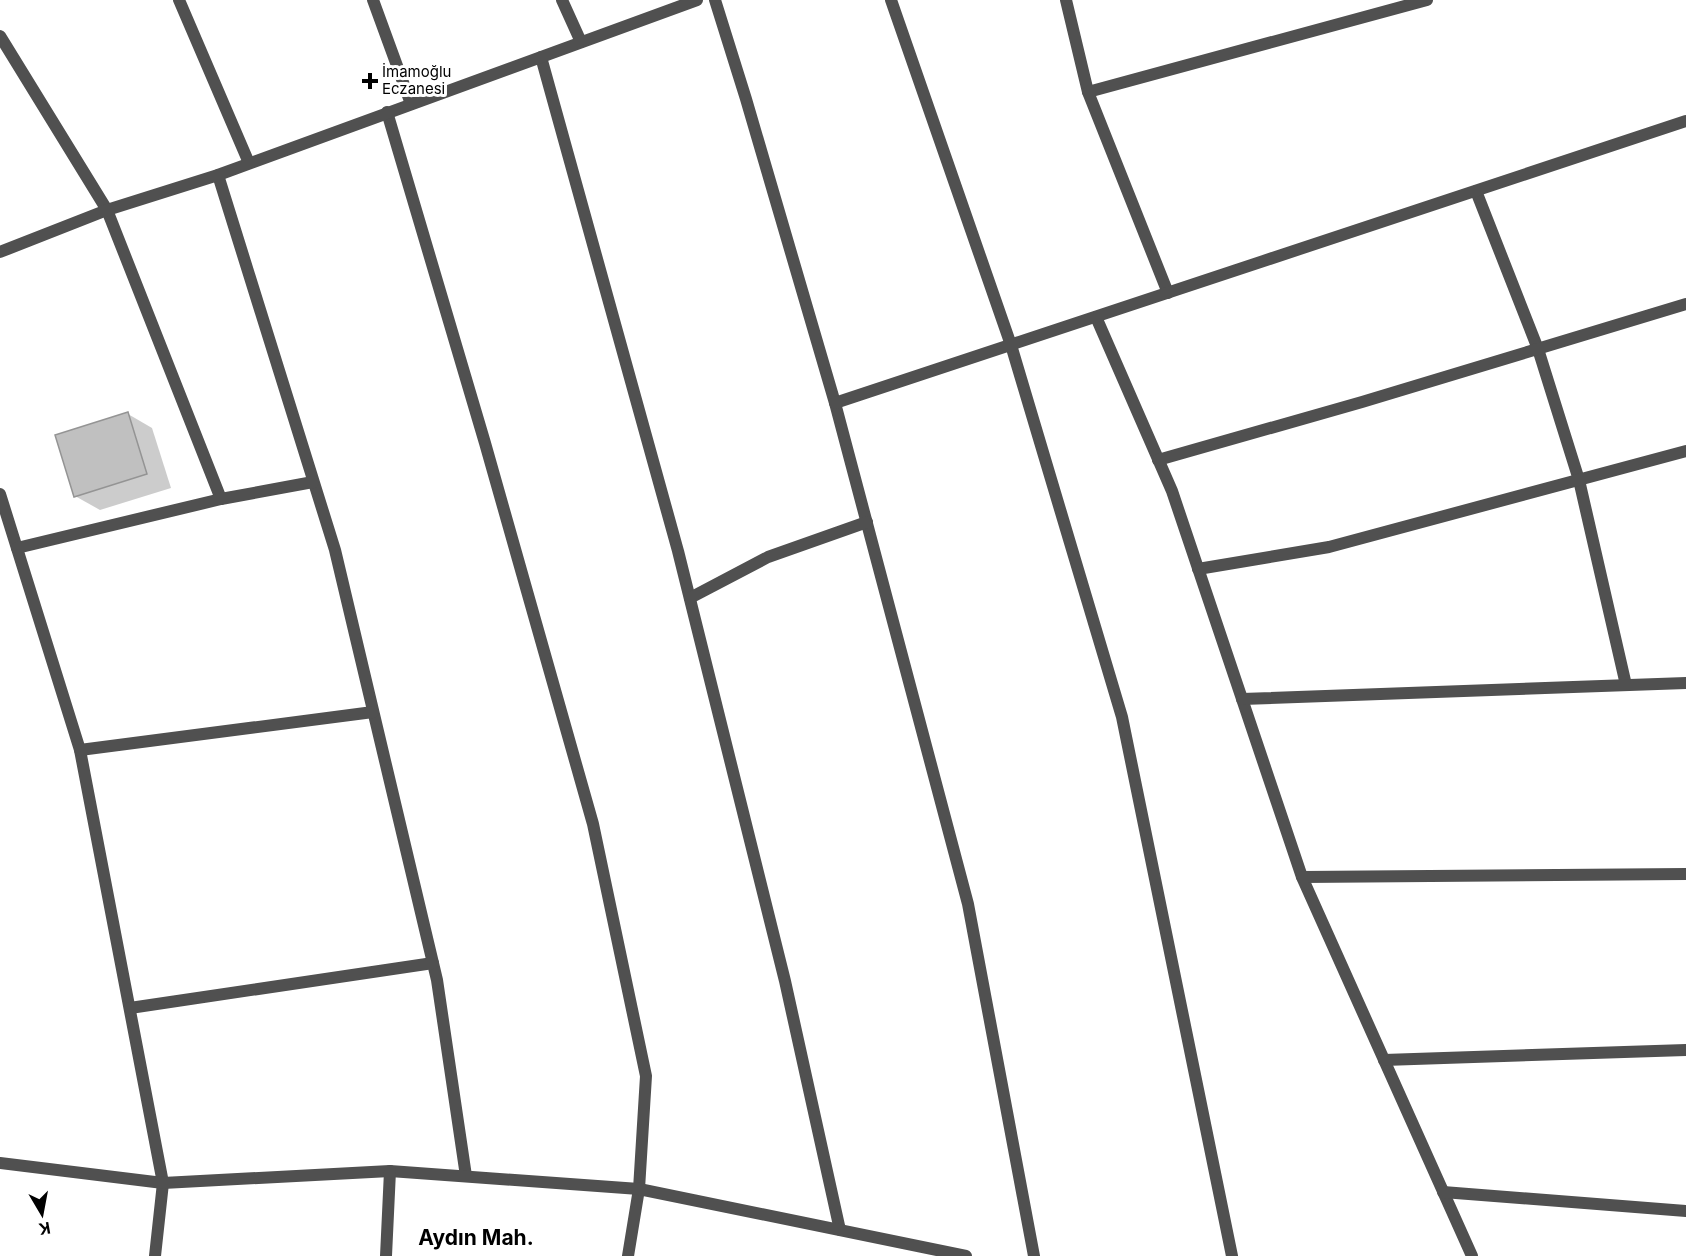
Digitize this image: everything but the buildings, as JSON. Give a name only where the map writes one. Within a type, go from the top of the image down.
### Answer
[{"type":"street","points":[[179,0],[249,163]]},
{"type":"street","points":[[373,0],[411,104]]},
{"type":"street","points":[[562,0],[581,42]]},
{"type":"street","points":[[0,252],[107,210],[218,175],[697,0]]},
{"type":"street","points":[[715,0],[835,403],[968,904],[1034,1256]]},
{"type":"street","points":[[891,0],[1011,345],[1122,717],[1232,1256]]},
{"type":"street","points":[[1066,0],[1088,92],[1168,293]]},
{"type":"street","points":[[1088,92],[1427,0]]},
{"type":"street","points":[[0,36],[107,210],[221,499]]},
{"type":"street","points":[[541,57],[690,598],[785,981],[840,1230]]},
{"type":"street","points":[[387,112],[485,443],[592,824],[646,1076],[639,1189],[628,1256]]},
{"type":"street","points":[[835,403],[1686,121]]},
{"type":"street","points":[[218,175],[334,550],[437,980],[466,1176]]},
{"type":"street","points":[[1476,191],[1538,349],[1579,480],[1626,685]]},
{"type":"street","points":[[1158,460],[1362,402],[1686,304]]},
{"type":"street","points":[[1096,317],[1172,491],[1302,877],[1472,1256]]},
{"type":"street","points":[[1198,569],[1329,548],[1686,452]]},
{"type":"street","points":[[17,548],[221,499],[314,482]]},
{"type":"street","points":[[0,494],[80,750],[163,1183],[155,1256]]},
{"type":"street","points":[[690,598],[768,557],[867,522]]},
{"type":"street","points":[[1242,699],[1686,683]]},
{"type":"street","points":[[80,750],[373,712]]},
{"type":"street","points":[[1302,877],[1686,874]]},
{"type":"street","points":[[130,1008],[433,963]]},
{"type":"street","points":[[1384,1060],[1686,1050]]},
{"type":"street","points":[[0,1163],[163,1183],[390,1171],[639,1189],[966,1256]]},
{"type":"street","points":[[386,1256],[390,1171]]},
{"type":"street","points":[[1443,1192],[1686,1211]]},
{"type":"place","name":"İmamoğlu Eczanesi","points":[[370,81]]},
{"type":"district","name":"Aydın Mah.","points":[[476,1238]]}]
